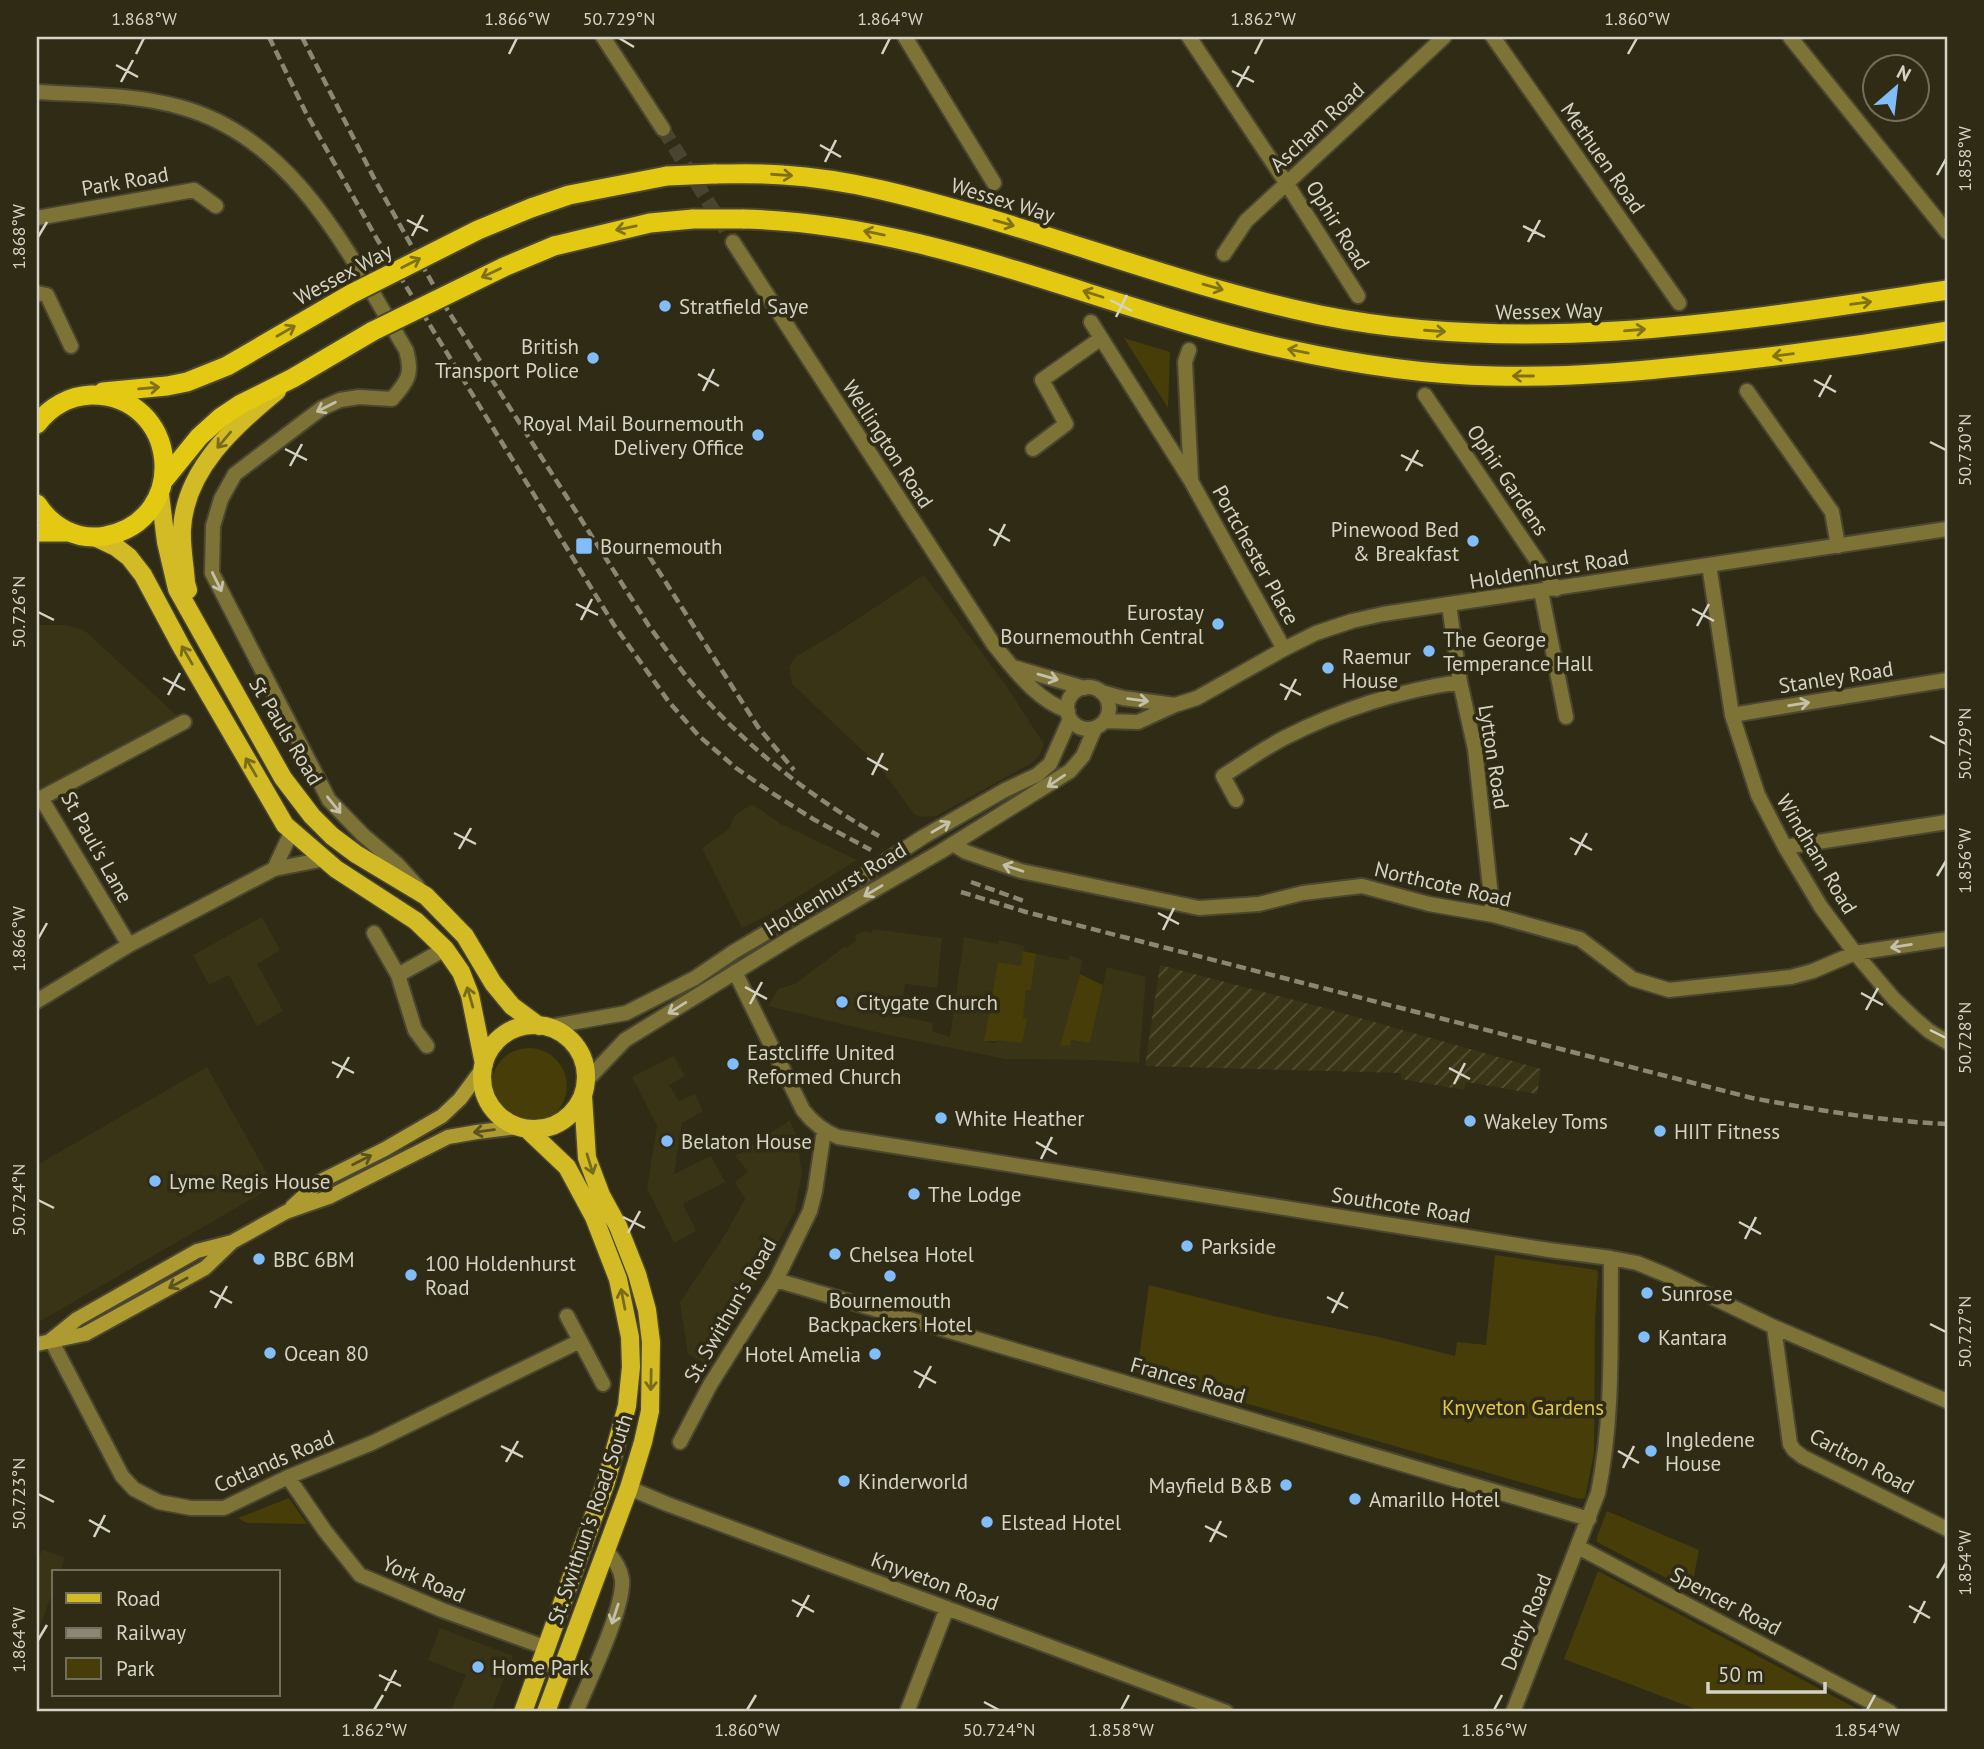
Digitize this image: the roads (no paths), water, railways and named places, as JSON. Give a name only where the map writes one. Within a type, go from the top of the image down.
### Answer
[{"type":"highway","name":"Wessex Way","points":[[81,396],[123,389],[167,386],[207,375],[351,294],[478,230],[569,195],[667,176],[785,175],[874,188],[943,205],[1271,303],[1334,317],[1422,330],[1486,335],[1612,333],[1947,290]]},
{"type":"highway","points":[[37,532],[66,532],[97,538],[117,534],[135,525],[149,511],[162,487],[199,437],[220,418],[373,331],[494,271],[554,246],[640,225],[693,219],[800,222],[866,231],[983,261],[1158,316],[1254,342],[1351,361],[1456,374],[1592,375],[1659,370],[1947,331]]},
{"type":"highway","points":[[37,424],[61,402],[81,396],[104,395],[126,402],[145,416],[158,435],[165,457],[162,487]]},
{"type":"highway","points":[[37,505],[51,522],[66,532]]},
{"type":"main road","points":[[201,631],[186,583],[182,529],[195,480],[229,433],[293,378]]},
{"type":"main road","name":"St Pauls Road","points":[[162,487],[166,542],[177,589],[283,778],[312,816],[332,836],[356,854],[426,896],[465,936],[493,983],[512,1006],[544,1026]]},
{"type":"main road","points":[[97,538],[129,557],[143,575],[285,825],[336,869],[416,920],[445,949],[461,972],[470,995],[484,1066],[460,1099],[442,1116],[385,1149],[319,1182],[286,1212]]},
{"type":"main road","points":[[44,1342],[77,1319],[197,1251],[232,1242],[286,1212],[329,1197],[448,1137],[523,1128],[544,1129],[560,1122],[574,1111],[584,1088],[584,1063],[578,1049],[567,1037],[544,1026],[524,1026],[509,1032],[497,1041],[484,1066],[482,1079],[486,1096],[494,1109],[505,1120],[523,1128]]},
{"type":"main road","name":"St. Swithun's Road South","points":[[546,1712],[629,1488],[650,1411],[652,1379],[647,1310],[637,1274],[587,1157],[584,1088]]},
{"type":"main road","name":"St. Swithun's Road South","points":[[523,1128],[567,1167],[594,1217],[618,1279],[629,1337],[630,1387],[620,1436],[606,1482],[523,1712]]},
{"type":"street","points":[[603,37],[663,129]]},
{"type":"street","points":[[905,37],[994,183]]},
{"type":"street","name":"Ophir Road","points":[[1189,37],[1358,296]]},
{"type":"street","name":"Ascham Road","points":[[1224,254],[1247,221],[1444,37]]},
{"type":"street","name":"Methuen Road","points":[[1493,37],[1679,303]]},
{"type":"street","points":[[1790,37],[1947,232]]},
{"type":"street","points":[[37,92],[133,98],[181,107],[228,126],[261,147],[293,177],[341,241],[406,350],[411,366],[407,382],[392,399],[359,397],[340,400],[322,408],[235,474],[221,499],[213,527],[212,573],[329,800],[363,835],[397,864],[426,896]]},
{"type":"street","name":"Park Road","points":[[37,218],[194,190],[216,206]]},
{"type":"street","name":"Wellington Road","points":[[733,242],[993,645],[1026,683],[1053,706],[1069,715]]},
{"type":"street","points":[[37,293],[47,295],[71,346]]},
{"type":"street","name":"Portchester Place","points":[[1091,322],[1191,481],[1284,649]]},
{"type":"street","points":[[1033,449],[1066,424],[1042,380],[1100,339]]},
{"type":"street","name":"Portchester Place","points":[[1189,350],[1185,362],[1191,481]]},
{"type":"street","points":[[1747,391],[1832,512],[1838,546]]},
{"type":"street","name":"Ophir Gardens","points":[[1425,395],[1549,590]]},
{"type":"street","name":"Holdenhurst Road","points":[[1069,715],[1081,728],[1138,722],[1197,698],[1316,633],[1383,614],[1947,529]]},
{"type":"street","name":"Windham Road","points":[[1709,565],[1731,715],[1758,795],[1785,848],[1855,953],[1915,1020],[1947,1042]]},
{"type":"street","points":[[1549,590],[1566,717]]},
{"type":"street","name":"Lytton Road","points":[[1449,605],[1460,682],[1475,749],[1493,915]]},
{"type":"street","points":[[1012,667],[1084,688]]},
{"type":"street","name":"Stanley Road","points":[[1731,715],[1947,680]]},
{"type":"street","points":[[1236,800],[1223,776],[1282,739],[1353,707],[1423,687],[1460,682]]},
{"type":"street","name":"Holdenhurst Road","points":[[544,1026],[626,1013],[695,978],[923,838],[1005,790],[1037,775],[1050,764],[1058,750],[1069,715],[1069,699],[1078,690],[1090,687],[1123,698],[1175,705]]},
{"type":"street","points":[[1100,724],[1108,715],[1108,702],[1101,692]]},
{"type":"street","name":"St Paul's Lane","points":[[129,945],[41,798],[184,722]]},
{"type":"street","name":"Holdenhurst Road","points":[[584,1088],[625,1040],[794,936],[940,852],[959,848],[1070,771],[1083,756],[1100,724]]},
{"type":"street","points":[[1785,848],[1947,821]]},
{"type":"street","points":[[274,869],[292,831]]},
{"type":"street","name":"Northcote Road","points":[[959,848],[1021,871],[1199,908],[1259,904],[1303,893],[1362,886],[1429,904],[1493,915],[1580,939],[1633,979],[1669,990],[1791,977],[1813,971],[1855,953],[1947,939]]},
{"type":"street","points":[[37,1001],[129,945],[274,869],[325,859]]},
{"type":"street","points":[[374,933],[398,975],[415,1030],[427,1046]]},
{"type":"street","points":[[398,975],[445,949]]},
{"type":"street","points":[[735,972],[803,1110],[824,1131]]},
{"type":"street","name":"Southcote Road","points":[[824,1131],[838,1137],[1637,1264],[1664,1274],[1774,1327],[1947,1401]]},
{"type":"street","name":"St. Swithun's Road","points":[[680,1442],[710,1385],[776,1280],[810,1211],[824,1131]]},
{"type":"street","name":"Derby Road","points":[[1513,1712],[1601,1482],[1608,1427],[1611,1258]]},
{"type":"street","name":"Frances Road","points":[[776,1280],[1589,1519]]},
{"type":"street","points":[[567,1316],[603,1384]]},
{"type":"street","name":"Carlton Road","points":[[1774,1327],[1790,1444],[1794,1450],[1947,1529]]},
{"type":"street","name":"Cotlands Road","points":[[44,1342],[122,1476],[134,1489],[145,1497],[175,1506],[203,1509],[224,1508],[288,1477],[372,1443],[580,1341]]},
{"type":"street","name":"York Road","points":[[288,1477],[325,1531],[360,1575],[442,1611],[547,1648]]},
{"type":"street","name":"Knyveton Road","points":[[629,1488],[1226,1712]]},
{"type":"street","name":"Spencer Road","points":[[1578,1547],[1890,1712]]},
{"type":"street","points":[[576,1712],[618,1606],[622,1580],[617,1562],[607,1551]]},
{"type":"street","points":[[906,1712],[947,1608]]},
{"type":"tunnel","points":[[663,129],[733,242]]},
{"type":"railway","points":[[269,37],[306,113],[377,239],[614,625],[669,702],[699,736],[736,768],[813,819],[871,850]]},
{"type":"railway","points":[[302,37],[376,182],[445,306],[649,626],[701,694],[747,741],[810,792],[879,836]]},
{"type":"railway","points":[[649,556],[758,727],[794,770]]},
{"type":"railway","points":[[971,882],[1024,901]]},
{"type":"railway","points":[[961,892],[1026,912],[1752,1098],[1873,1118],[1947,1124]]},
{"type":"place","name":"Stratfield Saye","points":[[665,306]]},
{"type":"place","name":"British Transport Police","points":[[593,358]]},
{"type":"place","name":"Royal Mail Bournemouth Delivery Office","points":[[758,435]]},
{"type":"place","name":"Pinewood Bed & Breakfast","points":[[1473,541]]},
{"type":"place","name":"Bournemouth","points":[[584,546]]},
{"type":"place","name":"Eurostay Bournemouthh Central","points":[[1218,624]]},
{"type":"place","name":"The George Temperance Hall","points":[[1429,651]]},
{"type":"place","name":"Raemur House","points":[[1328,668]]},
{"type":"place","name":"Citygate Church","points":[[842,1002]]},
{"type":"place","name":"Eastcliffe United Reformed Church","points":[[733,1064]]},
{"type":"place","name":"White Heather","points":[[941,1118]]},
{"type":"place","name":"Wakeley Toms","points":[[1470,1121]]},
{"type":"place","name":"HIIT Fitness","points":[[1660,1131]]},
{"type":"place","name":"Belaton House","points":[[667,1141]]},
{"type":"place","name":"Lyme Regis House","points":[[155,1181]]},
{"type":"place","name":"The Lodge","points":[[914,1194]]},
{"type":"place","name":"Parkside","points":[[1187,1246]]},
{"type":"place","name":"Chelsea Hotel","points":[[835,1254]]},
{"type":"place","name":"BBC 6BM","points":[[259,1259]]},
{"type":"place","name":"100 Holdenhurst Road","points":[[411,1275]]},
{"type":"place","name":"Bournemouth Backpackers Hotel","points":[[890,1276]]},
{"type":"place","name":"Sunrose","points":[[1647,1293]]},
{"type":"place","name":"Kantara","points":[[1644,1337]]},
{"type":"place","name":"Ocean 80","points":[[270,1353]]},
{"type":"place","name":"Hotel Amelia","points":[[875,1354]]},
{"type":"place","name":"Ingledene House","points":[[1651,1451]]},
{"type":"place","name":"Kinderworld","points":[[844,1481]]},
{"type":"place","name":"Mayfield B&B","points":[[1286,1485]]},
{"type":"place","name":"Amarillo Hotel","points":[[1355,1499]]},
{"type":"place","name":"Elstead Hotel","points":[[987,1522]]},
{"type":"place","name":"Home Park","points":[[478,1667]]},
{"type":"park label","name":"Knyveton Gardens","points":[[1523,1407]]}]
